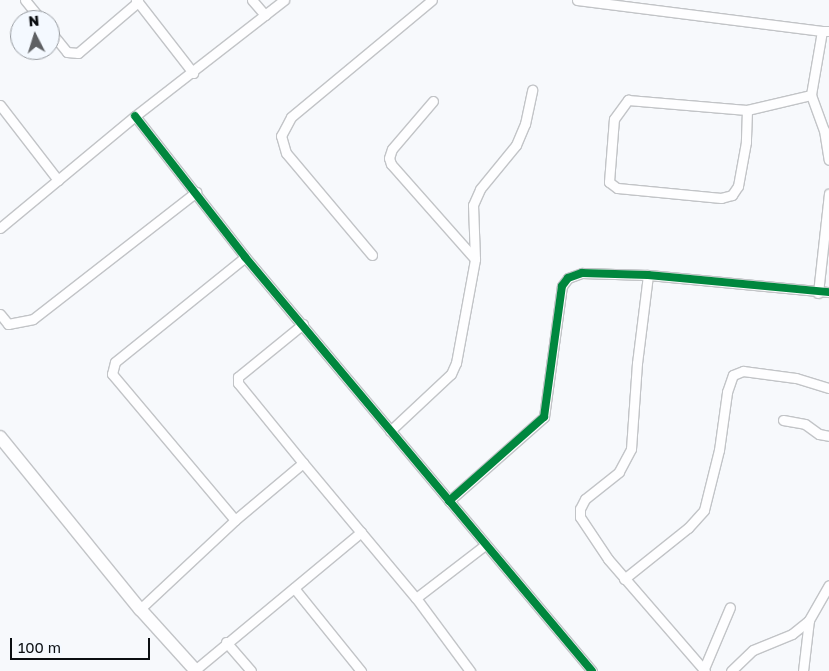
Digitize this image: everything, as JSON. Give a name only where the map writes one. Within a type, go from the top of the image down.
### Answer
[{"type":"street","points":[[25,0],[33,10]]},
{"type":"street","points":[[252,0],[265,15]]},
{"type":"street","points":[[0,228],[135,116],[193,73],[284,0]]},
{"type":"street","points":[[372,256],[286,153],[281,136],[291,117],[432,0]]},
{"type":"street","points":[[577,0],[826,31],[811,95],[828,143],[829,160]]},
{"type":"street","points":[[60,43],[67,52],[78,53],[137,1],[193,73]]},
{"type":"street","points":[[390,431],[451,374],[456,364],[475,259],[473,205],[480,189],[516,145],[526,124],[532,90]]},
{"type":"street","points":[[747,110],[746,142],[738,186],[732,195],[721,198],[617,188],[608,182],[614,120],[628,100],[747,110],[811,95]]},
{"type":"street","points":[[433,101],[392,149],[389,158],[391,164],[475,259]]},
{"type":"street","points":[[0,105],[58,180]]},
{"type":"street","points":[[135,116],[196,192],[244,257],[303,324],[484,545],[592,671]]},
{"type":"street","points":[[0,314],[8,324],[33,319],[196,192]]},
{"type":"street","points":[[818,293],[829,194]]},
{"type":"street","points":[[235,520],[112,374],[115,362],[244,257]]},
{"type":"street","points":[[449,501],[544,417],[565,282],[582,273],[648,275],[818,293],[829,292]]},
{"type":"street","points":[[648,275],[637,363],[631,449],[619,472],[585,499],[580,509],[580,518],[596,544],[704,671],[730,607]]},
{"type":"street","points":[[303,324],[238,377],[238,383],[416,598],[470,671]]},
{"type":"street","points":[[624,578],[688,528],[704,510],[720,450],[726,392],[733,375],[743,371],[796,378],[829,388]]},
{"type":"street","points":[[783,420],[806,424],[819,434],[829,436]]},
{"type":"street","points":[[0,437],[140,609],[195,670],[226,642],[361,532]]},
{"type":"street","points":[[140,609],[235,520],[303,463]]},
{"type":"street","points":[[416,598],[484,545]]},
{"type":"street","points":[[732,671],[753,650],[792,634],[809,620],[829,585]]},
{"type":"street","points":[[294,588],[361,671]]},
{"type":"street","points":[[803,671],[809,620]]},
{"type":"street","points":[[226,642],[251,671]]},
{"type":"cycle path","points":[[135,116],[245,257],[592,671]]},
{"type":"cycle path","points":[[449,501],[544,417],[562,286],[568,278],[582,273],[648,275],[829,292]]}]
